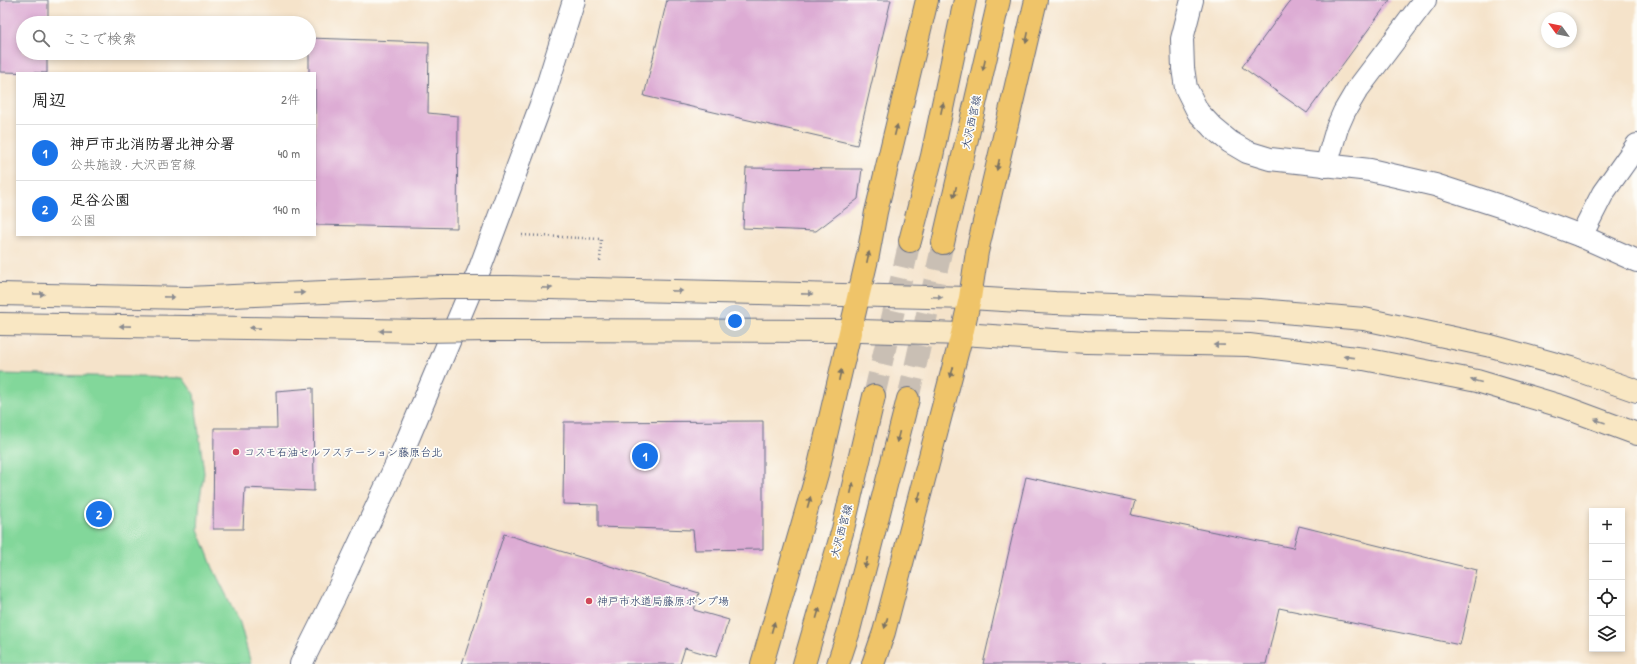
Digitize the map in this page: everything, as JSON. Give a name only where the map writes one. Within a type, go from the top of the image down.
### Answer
[{"type":"main road","points":[[762,664],[817,474],[868,255],[876,212],[927,0]]},
{"type":"main road","points":[[910,242],[932,156],[965,0]]},
{"type":"main road","name":"大沢西宮線","points":[[943,243],[999,0]]},
{"type":"main road","points":[[874,664],[886,624],[962,334],[970,298],[977,252],[1036,0]]},
{"type":"main road","name":"大沢西宮線","points":[[804,664],[843,529],[874,396]]},
{"type":"main road","points":[[838,664],[850,627],[908,399]]},
{"type":"street","points":[[301,664],[335,596],[404,448],[493,234],[543,99],[574,0]]},
{"type":"street","points":[[1192,0],[1182,39],[1182,68],[1186,88],[1198,112],[1230,142],[1247,152],[1270,159],[1370,170],[1435,185],[1509,209],[1581,236],[1637,261]]},
{"type":"street","points":[[1326,166],[1337,128],[1344,112],[1357,90],[1425,0]]},
{"type":"street","points":[[1581,236],[1603,193],[1637,145]]},
{"type":"street","points":[[0,294],[188,298],[441,287],[508,287],[970,298],[1055,303],[1260,310],[1364,319],[1491,346],[1571,368],[1637,392]]},
{"type":"street","points":[[0,324],[424,331],[850,331],[962,334],[1086,342],[1249,345],[1364,358],[1476,381],[1564,408],[1637,434]]},
{"type":"path","points":[[493,234],[600,239]]},
{"type":"green space","points":[[0,374],[183,378],[194,394],[204,473],[200,498],[198,529],[213,568],[240,623],[251,664],[0,664]]},
{"type":"building","points":[[0,0],[48,0],[48,16],[16,16],[16,60],[47,60],[47,72],[0,72]]},
{"type":"building","points":[[667,0],[891,0],[857,145],[644,96]]},
{"type":"building","points":[[1291,0],[1390,0],[1307,113],[1242,67]]},
{"type":"building","points":[[316,38],[429,42],[428,113],[458,116],[457,228],[316,225],[316,72],[309,72],[309,60],[316,60]]},
{"type":"building","points":[[746,168],[862,169],[858,199],[816,231],[743,228]]},
{"type":"building","points":[[313,388],[314,491],[245,488],[243,529],[213,529],[214,428],[277,428],[276,391]]},
{"type":"building","points":[[763,421],[763,549],[695,550],[693,530],[598,527],[598,505],[563,504],[564,422]]},
{"type":"building","points":[[1026,477],[1135,501],[1131,515],[1293,548],[1299,526],[1477,570],[1460,645],[1279,608],[1266,664],[983,664]]},
{"type":"building","name":"神戸市水道局藤原ポンプ場","points":[[504,534],[699,593],[694,610],[729,620],[716,657],[685,648],[680,664],[462,664]]},
{"type":"tunnel","points":[[874,396],[910,241]]},
{"type":"tunnel","points":[[908,399],[943,243]]},
{"type":"place","name":"コスモ石油セルフステーション藤原台北","points":[[236,452]]},
{"type":"place","name":"神戸市北消防署北神分署","points":[[645,456]]},
{"type":"place","name":"足谷公園","points":[[99,514]]},
{"type":"place","name":"神戸市水道局藤原ポンプ場","points":[[589,601]]}]
